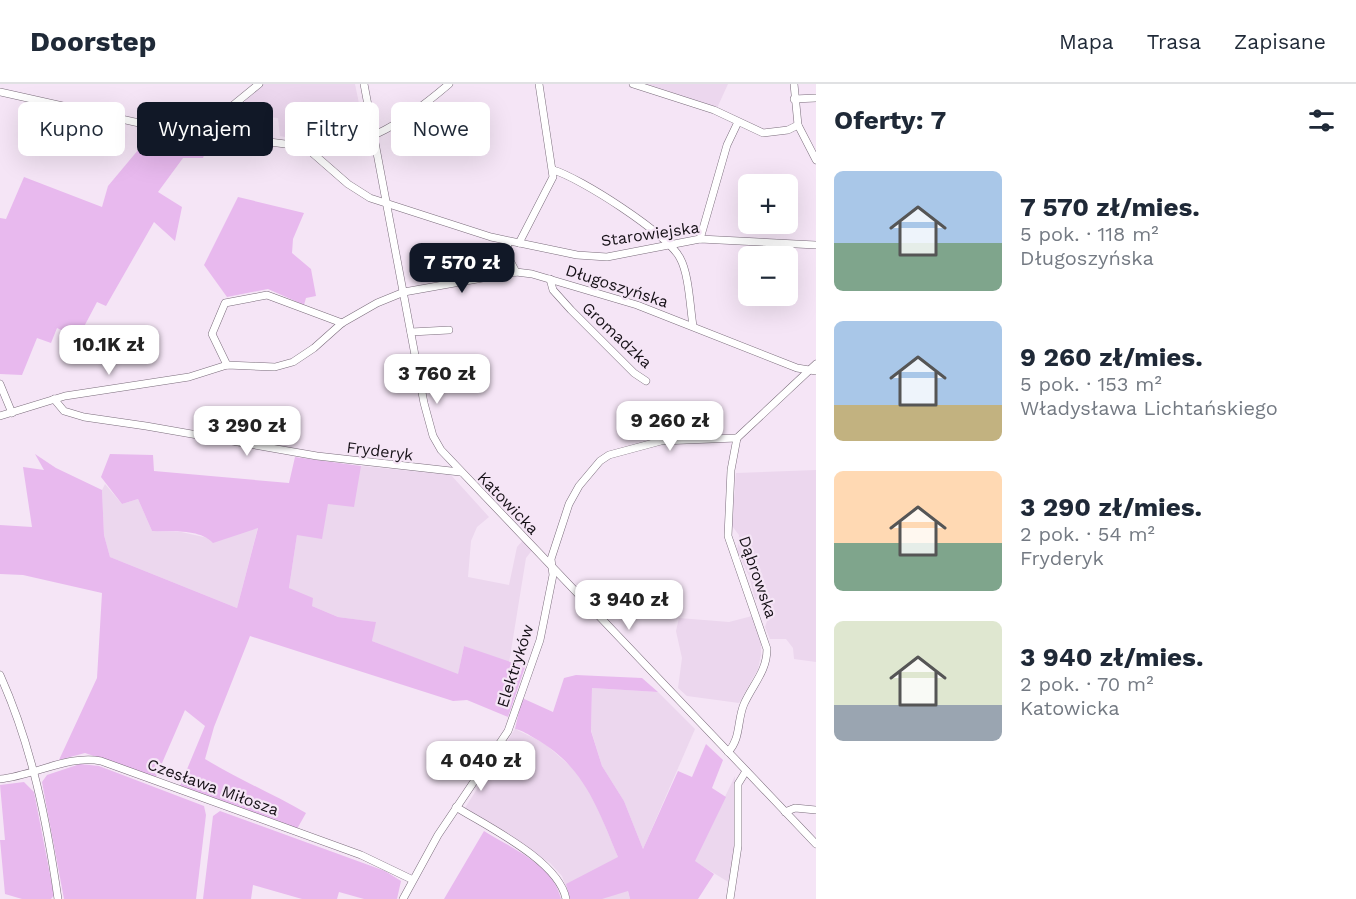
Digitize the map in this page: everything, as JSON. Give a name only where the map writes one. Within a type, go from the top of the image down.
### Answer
[{"type":"street","points":[[236,102],[258,84]]},
{"type":"street","name":"Katowicka","points":[[364,84],[367,102]]},
{"type":"street","points":[[379,133],[423,108],[448,84]]},
{"type":"street","points":[[519,243],[553,177],[541,115],[539,84]]},
{"type":"street","points":[[633,84],[682,98],[763,133],[788,130],[798,125]]},
{"type":"street","points":[[794,84],[798,125],[816,160]]},
{"type":"street","points":[[0,92],[137,123]]},
{"type":"street","points":[[794,99],[816,98]]},
{"type":"street","points":[[700,239],[728,145],[738,122]]},
{"type":"street","name":"Starowiejska","points":[[316,156],[354,188],[387,205],[508,242],[577,255],[607,257],[700,239],[816,244]]},
{"type":"street","name":"Katowicka","points":[[378,156],[433,436],[460,472],[816,844]]},
{"type":"street","points":[[553,170],[598,193],[671,245],[681,259],[693,326]]},
{"type":"street","points":[[508,242],[507,255],[516,272]]},
{"type":"street","points":[[490,276],[507,255]]},
{"type":"street","name":"Długoszyńska","points":[[0,416],[54,399],[189,377],[227,365],[275,367],[293,362],[363,309],[404,292],[516,272],[550,279],[693,326],[797,368],[813,371]]},
{"type":"street","name":"Gromadzka","points":[[550,279],[553,290],[571,310],[634,373],[646,381]]},
{"type":"street","points":[[227,365],[212,334],[225,303],[267,295],[342,323]]},
{"type":"street","points":[[411,332],[449,330]]},
{"type":"street","points":[[737,438],[813,371],[816,364]]},
{"type":"street","points":[[0,384],[12,413]]},
{"type":"street","name":"Fryderyk","points":[[54,399],[64,411],[84,417],[317,456],[460,472]]},
{"type":"street","name":"Elektryków","points":[[403,899],[411,879],[456,807],[508,731],[540,640],[552,569],[551,559],[568,504],[579,486],[600,461],[609,455],[661,441],[737,438]]},
{"type":"street","name":"Dąbrowska","points":[[728,752],[735,743],[745,703],[765,667],[767,649],[728,536],[730,474],[737,438]]},
{"type":"street","points":[[0,675],[22,728],[35,773],[58,899]]},
{"type":"street","name":"Czesława Miłosza","points":[[0,779],[35,773],[74,760],[101,761],[361,855],[411,879]]},
{"type":"street","points":[[730,899],[738,846],[738,784],[746,771]]},
{"type":"street","points":[[456,807],[546,865],[561,882],[566,899]]},
{"type":"street","points":[[785,812],[795,808],[816,810]]},
{"type":"shaded area","points":[[264,84],[355,84],[359,102],[285,102],[285,137],[280,136],[278,118],[273,118],[273,102],[245,102],[245,99]]},
{"type":"shaded area","points":[[645,84],[728,84],[717,108]]},
{"type":"shaded area","points":[[137,151],[137,156],[204,156],[203,158],[183,158],[158,192],[182,207],[175,241],[154,222],[106,306],[97,302],[78,338],[57,328],[51,343],[37,338],[22,375],[0,374],[0,218],[6,219],[24,177],[102,207],[108,186]]},
{"type":"shaded area","points":[[238,197],[304,213],[293,239],[292,253],[311,269],[316,296],[306,298],[304,305],[268,289],[227,297],[204,265]]},
{"type":"shaded area","points":[[35,454],[56,468],[102,490],[104,535],[110,557],[237,608],[258,528],[213,543],[193,533],[152,531],[138,499],[122,504],[101,477],[110,454],[153,455],[154,471],[289,483],[295,457],[361,466],[354,507],[328,504],[322,539],[297,535],[289,588],[313,598],[312,606],[338,617],[376,622],[372,641],[458,674],[464,646],[525,667],[508,717],[467,700],[453,701],[250,636],[214,727],[205,759],[306,813],[297,829],[180,786],[205,726],[185,710],[156,777],[85,753],[59,760],[97,678],[102,593],[23,575],[0,574],[0,525],[32,527],[23,467],[44,470]]},
{"type":"shaded area","points":[[361,466],[451,475],[489,517],[477,527],[471,541],[468,577],[509,585],[517,547],[524,539],[533,549],[526,558],[509,663],[464,646],[458,675],[372,641],[375,622],[338,617],[312,606],[289,588],[297,535]]},
{"type":"shaded area","points":[[816,470],[816,662],[794,659],[793,648],[786,639],[770,639],[765,627],[767,621],[764,620],[766,608],[761,607],[761,601],[755,599],[749,576],[737,551],[739,535],[732,526],[736,473]]},
{"type":"shaded area","points":[[105,484],[122,504],[138,499],[152,531],[181,532],[208,538],[258,527],[237,608],[110,557],[104,535],[102,490]]},
{"type":"shaded area","points":[[752,616],[761,641],[761,655],[758,669],[739,703],[687,696],[678,688],[682,658],[676,631],[679,618],[729,622]]},
{"type":"shaded area","points":[[576,675],[642,678],[658,692],[592,688],[591,731],[602,766],[624,801],[643,849],[678,771],[692,777],[706,744],[723,760],[712,788],[726,797],[695,861],[714,874],[698,899],[630,899],[628,891],[602,899],[570,899],[566,884],[618,857],[604,822],[588,790],[578,776],[552,750],[526,733],[515,729],[522,698],[553,712],[564,678]]},
{"type":"shaded area","points":[[592,688],[658,692],[695,729],[643,849],[624,801],[602,766],[591,730]]},
{"type":"shaded area","points":[[515,729],[544,743],[577,772],[594,799],[618,857],[630,899],[570,899],[562,876],[550,863],[465,808]]},
{"type":"shaded area","points":[[80,764],[99,766],[204,806],[206,815],[196,899],[64,899],[42,782],[47,775]]},
{"type":"shaded area","points":[[735,776],[736,845],[730,883],[694,861]]},
{"type":"shaded area","points":[[24,782],[34,792],[54,895],[51,899],[22,899],[5,894],[0,840],[5,840],[0,785]]},
{"type":"shaded area","points":[[220,811],[385,871],[401,881],[397,899],[364,899],[339,892],[337,899],[302,899],[253,885],[251,899],[203,899],[213,816]]},
{"type":"shaded area","points":[[484,831],[541,867],[557,887],[561,899],[444,899]]}]
